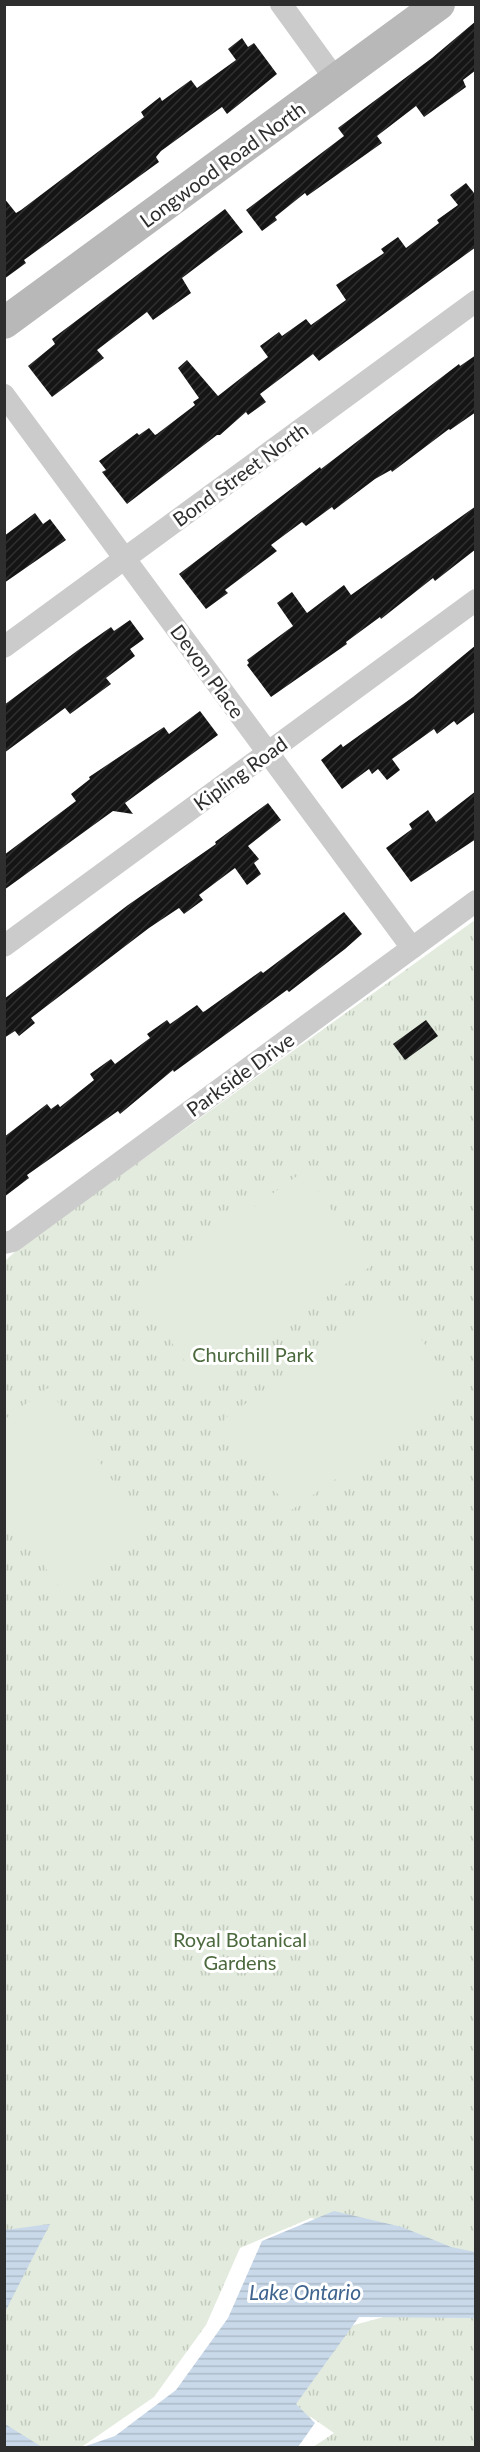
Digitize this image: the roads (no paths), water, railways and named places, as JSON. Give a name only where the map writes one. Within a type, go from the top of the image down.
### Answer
[{"type":"street","points":[[281,4],[336,80]]},
{"type":"street","name":"Longwood Road North","points":[[4,323],[439,4]]},
{"type":"street","name":"Bond Street North","points":[[4,647],[476,302]]},
{"type":"street","name":"Devon Place","points":[[4,395],[412,948]]},
{"type":"street","name":"Kipling Road","points":[[4,945],[476,600]]},
{"type":"street","name":"Parkside Drive","points":[[4,1244],[13,1241],[476,901]]},
{"type":"water","name":"Lake Ontario","points":[[334,2211],[402,2227],[451,2247],[475,2252],[475,2318],[359,2317],[296,2404],[315,2423],[298,2447],[83,2447],[115,2436],[176,2390],[228,2318],[262,2241]]},
{"type":"water","points":[[50,2224],[6,2310],[5,2313],[5,2230]]},
{"type":"water","points":[[5,2424],[42,2447],[5,2447]]},
{"type":"park label","name":"Churchill Park","points":[[253,1354]]},
{"type":"park label","name":"Royal Botanical Gardens","points":[[240,1950]]}]
